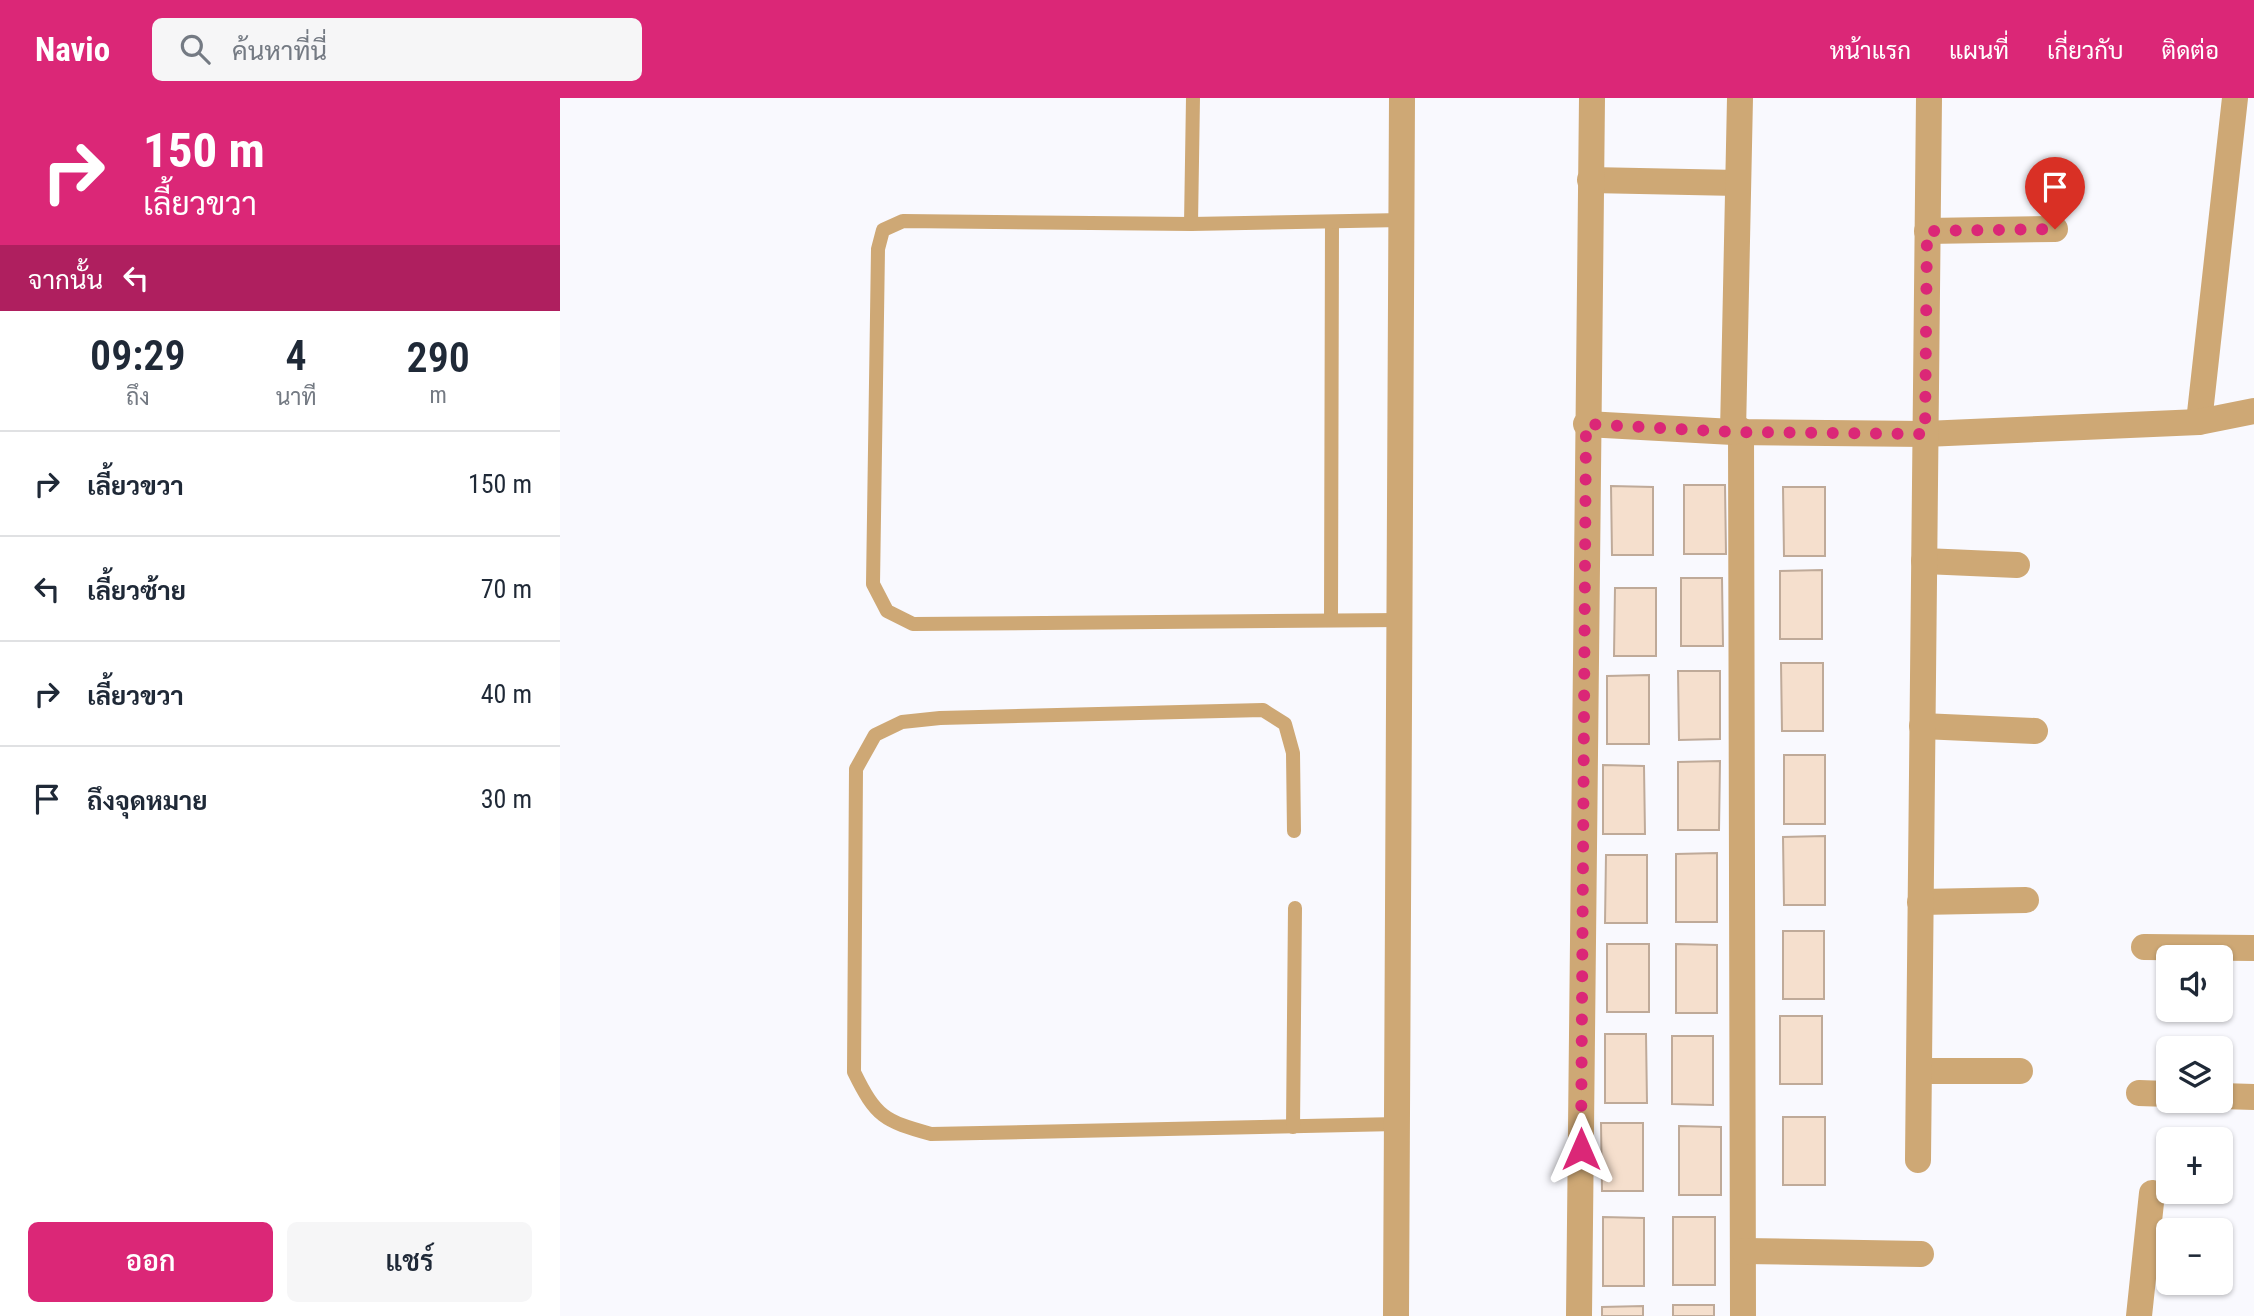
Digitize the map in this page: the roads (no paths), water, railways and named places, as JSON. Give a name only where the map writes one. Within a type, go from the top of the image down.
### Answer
[{"type":"street","points":[[1396,1316],[1402,98]]},
{"type":"street","points":[[1580,1316],[1586,424],[1592,98]]},
{"type":"street","points":[[1740,98],[1737,431],[1744,1316]]},
{"type":"street","points":[[1918,1160],[1929,98]]},
{"type":"street","points":[[2199,422],[2235,98]]},
{"type":"street","points":[[1590,180],[1738,183]]},
{"type":"street","points":[[1927,231],[2055,229]]},
{"type":"street","points":[[1586,424],[1737,431],[1925,434],[2199,422],[2254,411]]},
{"type":"street","points":[[1924,561],[2017,565]]},
{"type":"street","points":[[1922,726],[2035,731]]},
{"type":"street","points":[[1920,902],[2026,900]]},
{"type":"street","points":[[2144,947],[2254,948]]},
{"type":"street","points":[[1919,1071],[2020,1071]]},
{"type":"street","points":[[2140,1093],[2156,1094]]},
{"type":"street","points":[[2233,1096],[2254,1097]]},
{"type":"street","points":[[2139,1316],[2152,1193]]},
{"type":"street","points":[[1744,1251],[1921,1254]]},
{"type":"lane","points":[[1191,224],[1193,98]]},
{"type":"lane","points":[[1400,620],[913,624],[887,611],[873,584],[878,250],[883,230],[903,221],[1191,224],[1402,220]]},
{"type":"lane","points":[[1331,619],[1332,222]]},
{"type":"lane","points":[[1294,831],[1293,753],[1285,724],[1263,710],[940,718],[902,722],[875,735],[856,769],[854,1073],[867,1099],[888,1122],[931,1134],[1397,1124]]},
{"type":"lane","points":[[1293,1127],[1295,908]]}]
